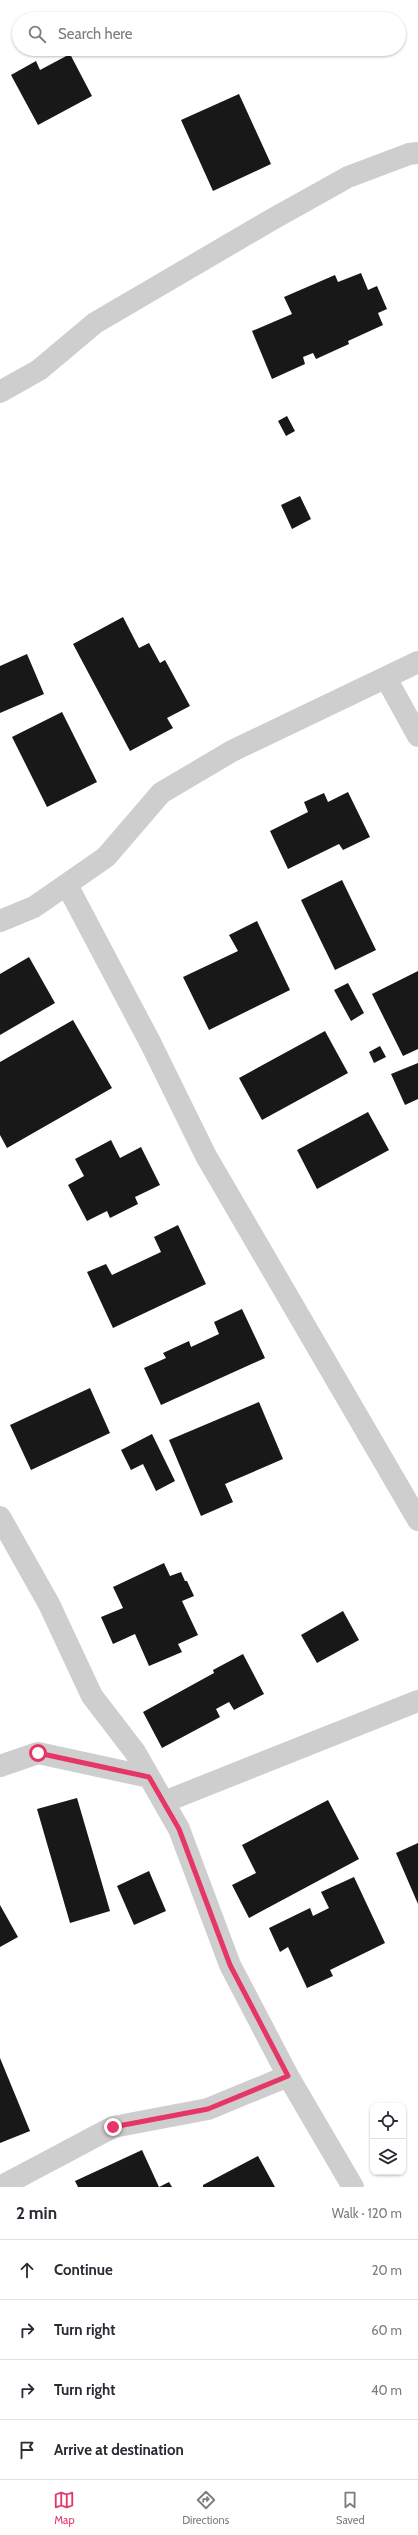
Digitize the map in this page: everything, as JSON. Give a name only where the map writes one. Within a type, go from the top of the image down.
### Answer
[{"type":"street","points":[[0,392],[39,370],[95,323],[271,220],[348,177],[408,154],[418,153]]},
{"type":"street","points":[[0,921],[34,907],[106,857],[161,793],[232,751],[418,662]]},
{"type":"street","points":[[386,678],[418,736]]},
{"type":"street","points":[[67,885],[151,1044],[206,1156],[418,1520]]},
{"type":"street","points":[[0,1517],[20,1548],[49,1604],[92,1696],[135,1752],[179,1829],[230,1965],[288,2076],[353,2187]]},
{"type":"street","points":[[164,1802],[418,1701]]},
{"type":"street","points":[[0,1766],[38,1753],[149,1777]]},
{"type":"street","points":[[0,2187],[113,2127],[208,2109],[288,2076]]},
{"type":"building","points":[[66,56],[71,56],[92,96],[38,125],[11,75],[36,61],[40,70]]},
{"type":"building","points":[[239,94],[271,164],[213,191],[181,120]]},
{"type":"building","points":[[361,273],[368,290],[377,286],[387,309],[378,313],[383,325],[348,341],[349,344],[316,359],[313,353],[303,357],[305,364],[272,379],[252,331],[292,314],[284,297],[335,275],[338,282]]},
{"type":"building","points":[[287,416],[295,431],[286,436],[278,421]]},
{"type":"building","points":[[300,496],[311,519],[292,529],[281,505]]},
{"type":"building","points":[[123,617],[139,648],[149,643],[160,663],[165,660],[190,706],[167,718],[173,728],[130,751],[73,644]]},
{"type":"building","points":[[27,654],[44,694],[0,713],[0,666]]},
{"type":"building","points":[[62,712],[97,782],[47,807],[12,737]]},
{"type":"building","points":[[348,792],[370,837],[343,850],[339,844],[288,869],[270,831],[308,812],[304,802],[324,793],[328,802]]},
{"type":"building","points":[[342,880],[376,950],[335,970],[301,900]]},
{"type":"building","points":[[257,921],[290,990],[209,1030],[183,977],[238,951],[229,935]]},
{"type":"building","points":[[29,957],[55,1003],[0,1035],[0,974]]},
{"type":"building","points":[[418,971],[418,1049],[403,1056],[372,994]]},
{"type":"building","points":[[348,983],[364,1013],[351,1021],[334,990]]},
{"type":"building","points":[[73,1020],[112,1088],[7,1148],[0,1135],[0,1062]]},
{"type":"building","points":[[325,1031],[348,1073],[262,1120],[239,1078]]},
{"type":"building","points":[[380,1046],[386,1057],[374,1063],[369,1052]]},
{"type":"building","points":[[418,1063],[418,1099],[405,1105],[391,1074]]},
{"type":"building","points":[[368,1112],[389,1150],[317,1189],[297,1150]]},
{"type":"building","points":[[111,1140],[120,1158],[141,1147],[160,1185],[135,1197],[138,1204],[110,1218],[107,1211],[87,1221],[68,1185],[84,1176],[75,1159]]},
{"type":"building","points":[[178,1225],[206,1284],[113,1328],[87,1272],[106,1264],[112,1275],[161,1252],[154,1237]]},
{"type":"building","points":[[242,1309],[265,1358],[161,1405],[144,1368],[166,1358],[163,1353],[189,1341],[191,1347],[219,1334],[214,1322]]},
{"type":"building","points":[[90,1388],[110,1433],[31,1470],[10,1425]]},
{"type":"building","points":[[259,1402],[283,1459],[225,1484],[233,1502],[201,1516],[169,1440]]},
{"type":"building","points":[[152,1434],[175,1481],[156,1491],[143,1464],[131,1470],[121,1450]]},
{"type":"building","points":[[164,1563],[170,1576],[181,1572],[185,1581],[187,1581],[194,1596],[182,1601],[198,1635],[178,1644],[182,1652],[149,1666],[135,1634],[113,1644],[101,1617],[123,1608],[113,1587]]},
{"type":"building","points":[[343,1611],[359,1640],[317,1663],[301,1635]]},
{"type":"building","points":[[243,1654],[264,1694],[234,1710],[229,1702],[216,1709],[220,1717],[162,1748],[143,1712],[214,1673],[213,1670]]},
{"type":"building","points":[[77,1798],[110,1911],[70,1923],[37,1809]]},
{"type":"building","points":[[328,1800],[359,1859],[249,1918],[232,1885],[256,1873],[242,1845]]},
{"type":"building","points":[[418,1843],[418,1904],[396,1853]]},
{"type":"building","points":[[149,1871],[166,1911],[134,1925],[117,1886]]},
{"type":"building","points":[[354,1877],[385,1943],[330,1970],[333,1976],[307,1988],[288,1947],[280,1952],[269,1928],[310,1908],[313,1916],[329,1908],[321,1892]]},
{"type":"building","points":[[0,1905],[18,1937],[0,1947]]},
{"type":"building","points":[[0,2058],[30,2131],[0,2143]]},
{"type":"building","points":[[142,2150],[159,2187],[78,2187],[75,2181]]},
{"type":"building","points":[[258,2156],[275,2187],[203,2187],[203,2185]]},
{"type":"building","points":[[169,2182],[172,2187],[159,2187]]},
{"type":"route","points":[[38,1753],[149,1777],[179,1829],[230,1965],[288,2076],[208,2109],[113,2127]]}]
